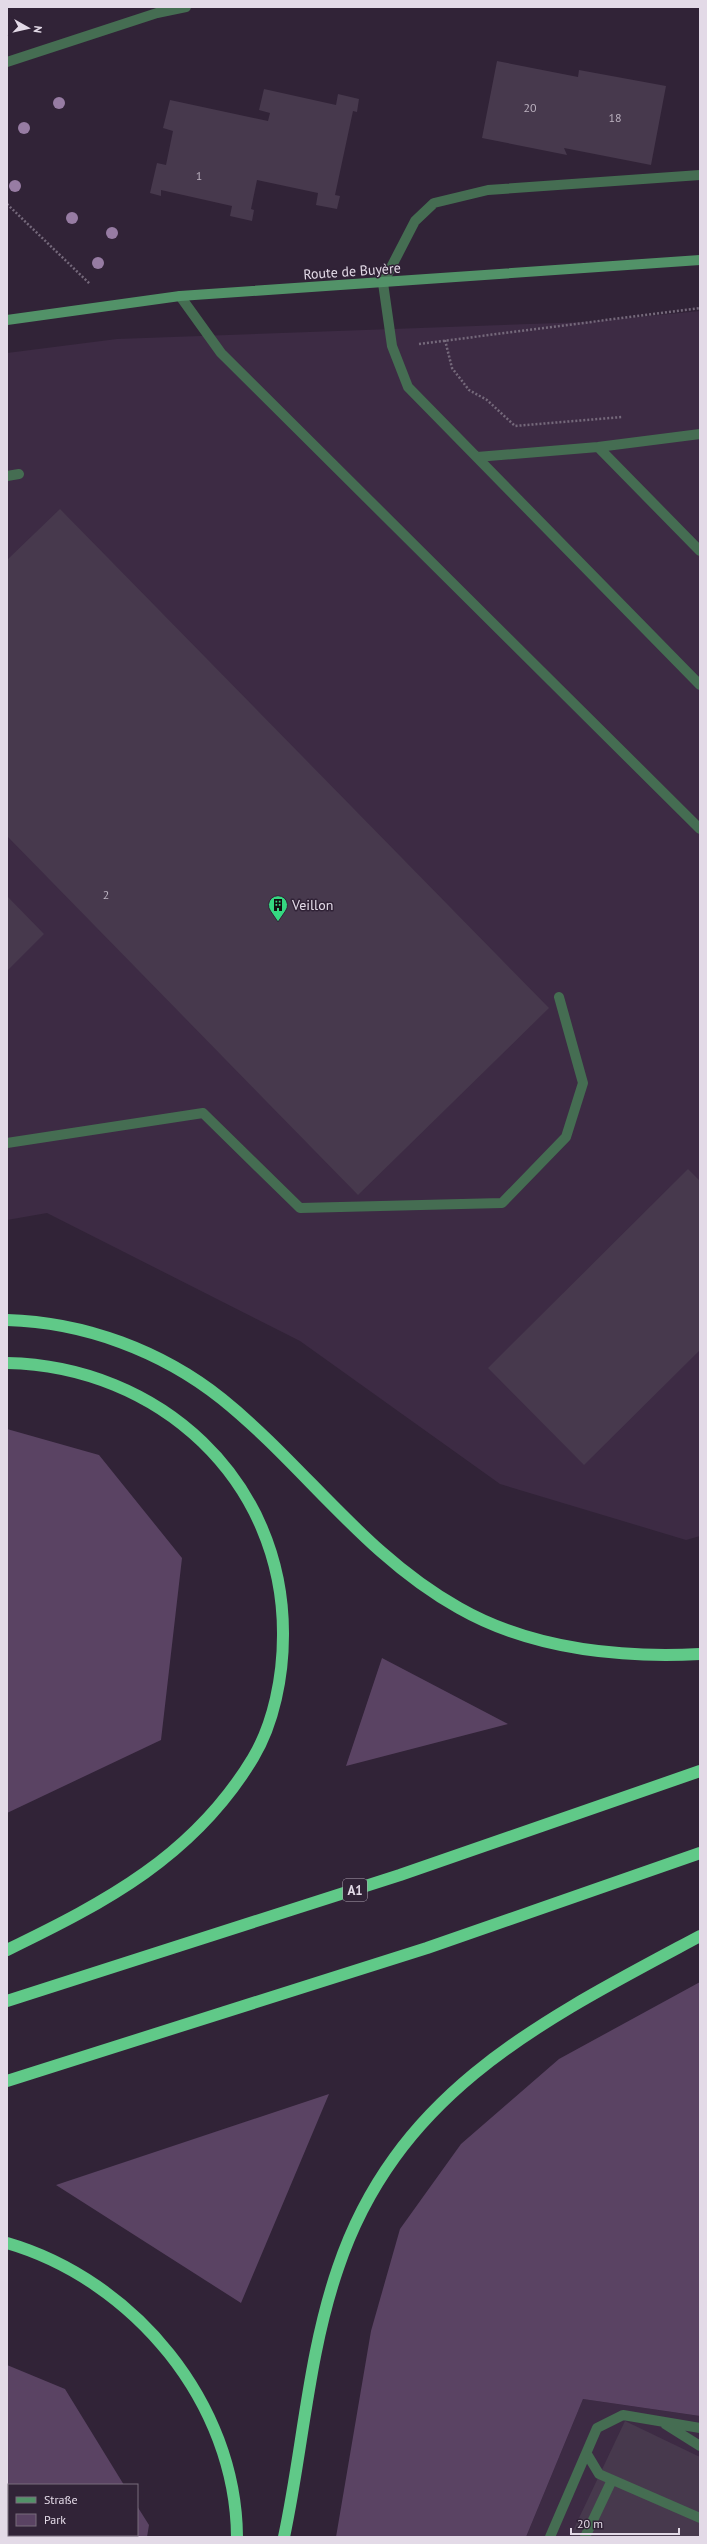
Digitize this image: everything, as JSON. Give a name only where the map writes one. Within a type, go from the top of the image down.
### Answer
[{"type":"highway","points":[[7,1320],[48,1324],[111,1339],[170,1364],[197,1380],[246,1420],[381,1552],[432,1591],[459,1609],[518,1633],[581,1649],[645,1655],[700,1654]]},
{"type":"highway","points":[[7,1363],[44,1366],[100,1379],[151,1401],[195,1434],[234,1476],[250,1502],[267,1538],[278,1577],[283,1616],[283,1652],[278,1688],[268,1724],[254,1756],[220,1806],[180,1847],[131,1885],[104,1901],[7,1950]]},
{"type":"highway","name":"A1","points":[[7,2001],[385,1880],[700,1771]]},
{"type":"highway","points":[[7,2081],[427,1948],[700,1853]]},
{"type":"highway","points":[[284,2537],[308,2396],[326,2310],[338,2268],[357,2219],[384,2170],[417,2127],[466,2079],[499,2052],[572,2006],[700,1936]]},
{"type":"highway","points":[[7,2243],[49,2260],[101,2289],[144,2325],[169,2352],[201,2402],[221,2448],[232,2487],[237,2537]]},
{"type":"main road","name":"Route de Buyère","points":[[7,320],[180,296],[700,260]]},
{"type":"street","points":[[7,62],[157,13],[186,7]]},
{"type":"street","points":[[700,174],[488,190],[434,203],[415,221],[383,283],[392,346],[408,387],[700,684]]},
{"type":"street","points":[[180,296],[221,353],[700,829]]},
{"type":"street","points":[[477,457],[598,447],[700,434]]},
{"type":"street","points":[[598,447],[700,551]]},
{"type":"street","points":[[7,476],[19,474]]},
{"type":"street","points":[[7,1143],[203,1113],[300,1208],[502,1203],[566,1137],[583,1083],[559,997]]},
{"type":"street","points":[[550,2537],[597,2428],[623,2415],[700,2428]]},
{"type":"street","points":[[664,2423],[700,2446]]},
{"type":"street","points":[[587,2454],[599,2474],[700,2518]]},
{"type":"street","points":[[585,2537],[612,2480]]},
{"type":"street","points":[[556,2525],[560,2537]]},
{"type":"path","points":[[7,204],[112,306]]},
{"type":"path","points":[[419,344],[700,308]]},
{"type":"path","points":[[445,340],[452,368],[469,390],[487,400],[515,426],[630,416]]},
{"type":"shaded area","points":[[700,311],[700,1536],[686,1540],[500,1484],[300,1341],[47,1213],[7,1220],[7,353],[117,339],[587,322]]},
{"type":"shaded area","points":[[583,2399],[700,2416],[700,2537],[526,2537]]},
{"type":"green space","points":[[7,1429],[99,1455],[182,1558],[161,1740],[7,1813]]},
{"type":"green space","points":[[382,1658],[508,1724],[346,1766]]},
{"type":"green space","points":[[700,1982],[700,2416],[583,2399],[526,2537],[336,2537],[371,2331],[400,2229],[461,2144],[559,2059]]},
{"type":"green space","points":[[329,2094],[241,2303],[56,2185]]},
{"type":"green space","points":[[7,2365],[65,2389],[123,2484],[8,2484],[8,2536],[138,2536],[138,2508],[149,2525],[147,2537],[7,2537]]},
{"type":"building","points":[[497,61],[578,77],[579,70],[666,86],[651,165],[564,148],[567,155],[482,138]]},
{"type":"building","points":[[264,89],[336,105],[338,94],[359,99],[357,112],[353,111],[335,195],[340,196],[337,209],[316,205],[318,193],[257,180],[251,209],[254,210],[252,221],[230,216],[232,206],[161,190],[161,196],[150,193],[157,163],[166,165],[173,131],[163,128],[170,100],[268,121],[270,113],[259,110]]},
{"type":"building","name":"Veillon","points":[[60,509],[549,1008],[358,1195],[7,836],[7,560]]},
{"type":"building","points":[[7,896],[44,934],[7,971]]},
{"type":"building","points":[[688,1169],[700,1181],[700,1350],[584,1465],[488,1368]]},
{"type":"building","points":[[625,2421],[700,2457],[700,2537],[570,2537]]},
{"type":"place","name":"Veillon","points":[[278,922]]}]
